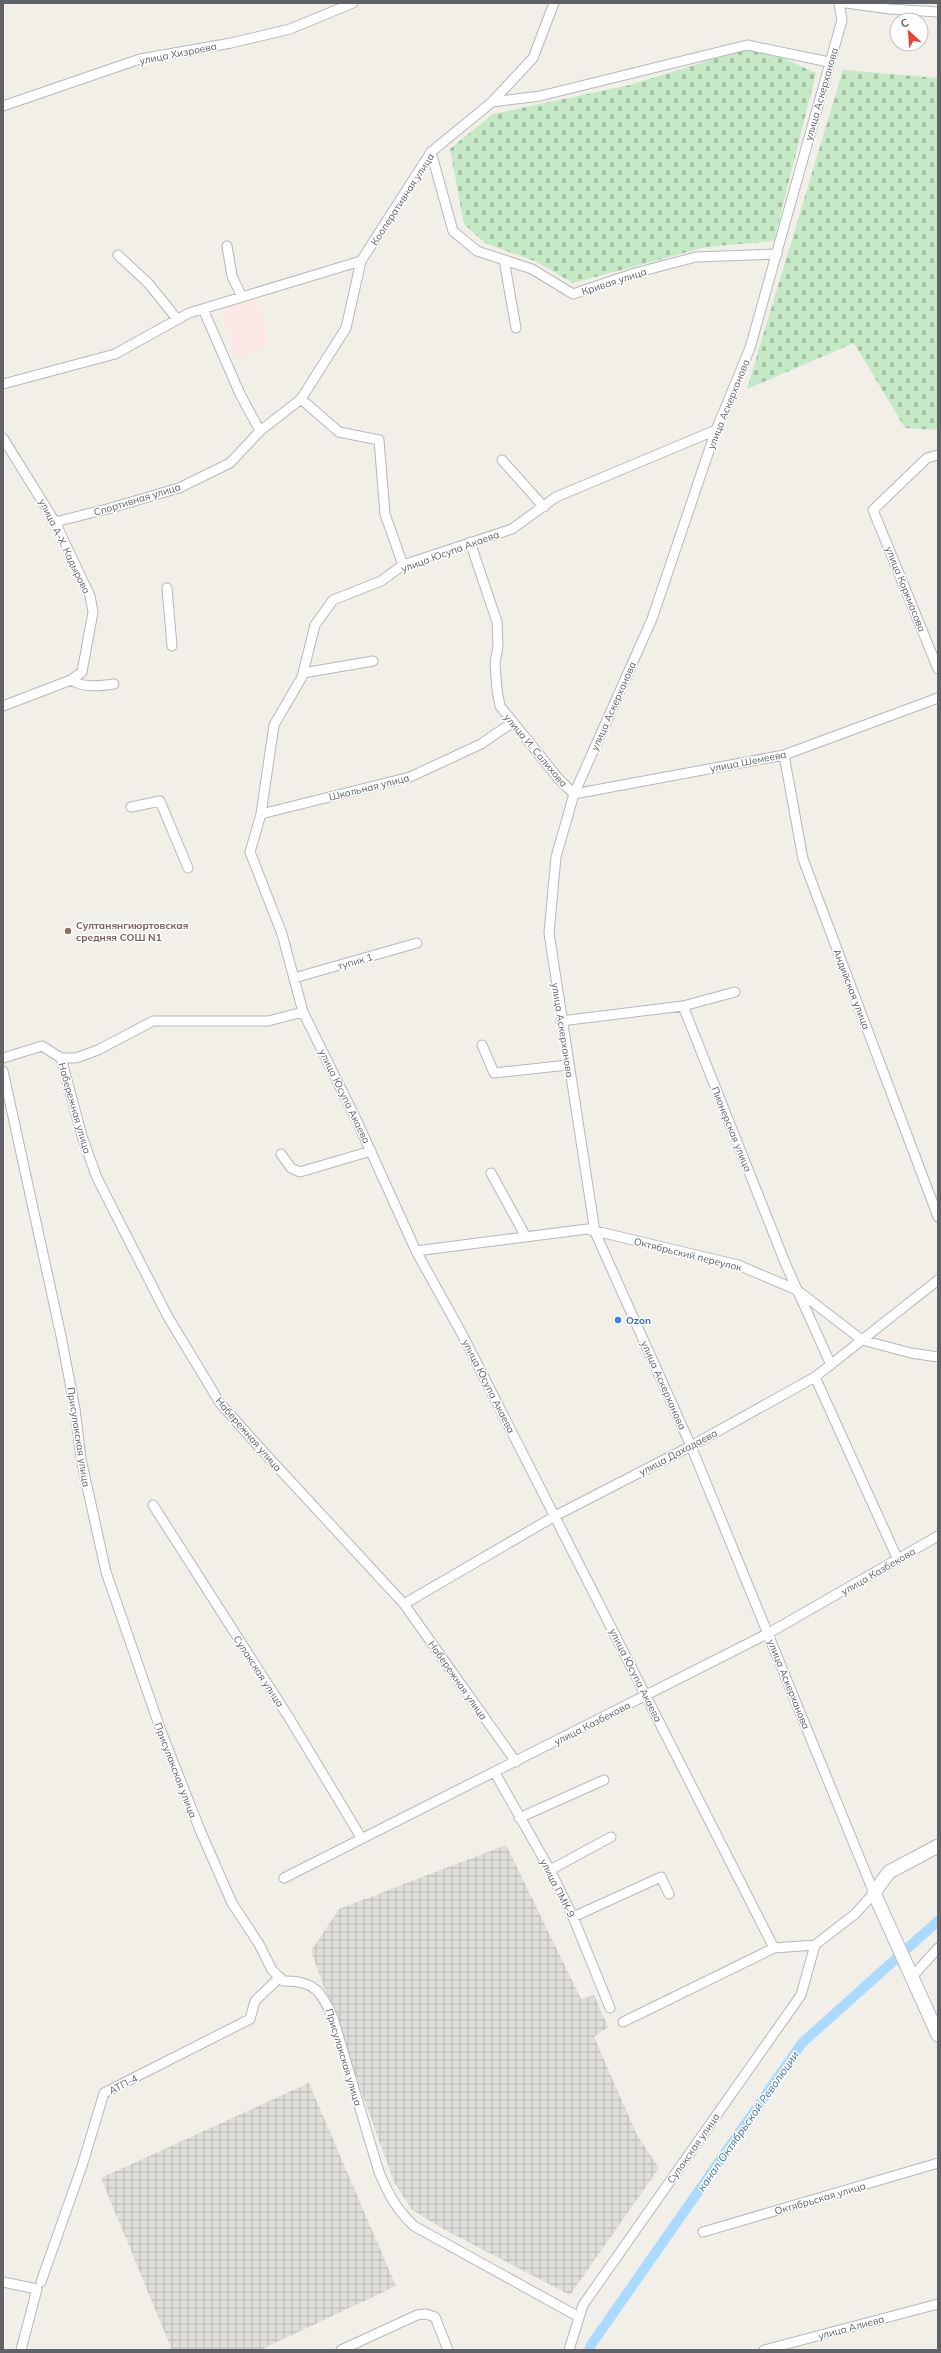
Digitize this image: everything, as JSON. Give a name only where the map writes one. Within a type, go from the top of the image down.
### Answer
[{"type":"street","name":"улица Хизроева","points":[[3,106],[140,59],[231,43],[290,29],[353,3]]},
{"type":"street","name":"Кооперативная улица","points":[[361,261],[431,152],[492,102],[532,58],[554,3]]},
{"type":"street","name":"улица Аскерханова","points":[[839,3],[842,20],[750,348],[716,430],[652,619],[574,794],[556,857],[549,933],[561,1021],[595,1232],[692,1446],[874,1893],[938,2035]]},
{"type":"street","points":[[846,3],[890,10],[938,12]]},
{"type":"street","points":[[492,102],[540,96],[746,45],[829,62]]},
{"type":"street","name":"Кривая улица","points":[[431,152],[453,231],[477,252],[532,269],[573,294],[635,273],[696,257],[777,254]]},
{"type":"street","points":[[227,246],[232,276],[242,297]]},
{"type":"street","points":[[118,255],[149,284],[177,319]]},
{"type":"street","points":[[504,260],[516,328]]},
{"type":"street","points":[[3,384],[115,354],[177,319],[202,309],[361,261]]},
{"type":"street","name":"Спортивная улица","points":[[55,522],[107,509],[179,488],[230,463],[260,431],[301,399],[346,328],[361,261]]},
{"type":"street","points":[[202,309],[240,394],[260,431]]},
{"type":"street","points":[[301,399],[339,432],[379,440],[386,514],[403,565]]},
{"type":"street","name":"улица Юсупа Акаева","points":[[716,430],[556,497],[512,529],[403,565],[381,581],[333,600],[315,625],[303,673],[274,725],[261,814],[250,852],[282,934],[303,1012],[371,1151],[416,1251],[462,1334],[774,1948]]},
{"type":"street","name":"улица А-Х. Кадырова","points":[[3,438],[55,522],[90,596],[93,612],[82,672],[71,680],[3,706]]},
{"type":"street","name":"улица Коркмасова","points":[[938,455],[927,458],[873,510],[938,669]]},
{"type":"street","points":[[502,460],[544,507]]},
{"type":"street","name":"улица И. Салихова","points":[[470,542],[497,622],[497,690],[500,706],[558,778],[574,794]]},
{"type":"street","points":[[166,588],[172,646]]},
{"type":"street","points":[[303,673],[373,661]]},
{"type":"street","points":[[71,680],[76,684],[99,686],[114,684]]},
{"type":"street","name":"улица Шемеева","points":[[574,794],[784,755],[938,698]]},
{"type":"street","name":"Школьная улица","points":[[261,814],[410,777],[481,744],[513,722]]},
{"type":"street","name":"Андийская улица","points":[[784,755],[804,859],[938,1217]]},
{"type":"street","points":[[131,807],[160,801],[188,868]]},
{"type":"street","name":"тупик 1","points":[[294,978],[417,943]]},
{"type":"street","points":[[561,1021],[683,1006],[735,992]]},
{"type":"street","name":"Пионерская улица","points":[[683,1006],[797,1290],[831,1365]]},
{"type":"street","points":[[3,1058],[42,1046],[61,1058],[76,1058],[98,1050],[153,1021],[268,1021],[303,1012]]},
{"type":"street","points":[[482,1045],[494,1073],[568,1065]]},
{"type":"street","name":"Набережная улица","points":[[61,1058],[82,1136],[97,1178],[168,1316],[220,1403],[404,1604],[516,1762]]},
{"type":"street","name":"Присулакская улица","points":[[3,1071],[61,1336],[75,1409],[80,1458],[106,1572],[161,1731],[200,1830],[232,1903],[259,1944],[272,1970],[284,1980],[297,1980],[310,1983],[324,1998],[333,2018],[379,2172],[390,2197],[400,2213],[414,2226],[579,2317]]},
{"type":"street","points":[[281,1154],[291,1168],[300,1172],[371,1151]]},
{"type":"street","points":[[491,1172],[526,1237]]},
{"type":"street","name":"Октябрьский переулок","points":[[416,1251],[587,1230],[738,1265],[797,1290],[862,1340],[911,1353],[938,1357]]},
{"type":"street","name":"улица Дахадаева","points":[[404,1604],[555,1516],[692,1446],[815,1377],[938,1280]]},
{"type":"street","points":[[815,1377],[898,1560]]},
{"type":"street","name":"Сулакская улица","points":[[153,1505],[288,1716],[362,1839]]},
{"type":"street","name":"улица Казбекова","points":[[284,1878],[769,1633],[938,1536]]},
{"type":"street","name":"улица ПМК-9","points":[[494,1773],[550,1870],[573,1917],[610,2008]]},
{"type":"street","points":[[519,1818],[604,1780]]},
{"type":"street","points":[[550,1870],[611,1837]]},
{"type":"street","points":[[623,2022],[774,1948],[815,1945],[860,1910],[889,1872],[938,1846]]},
{"type":"street","points":[[573,1917],[661,1877],[669,1894]]},
{"type":"street","name":"Сулакская улица","points":[[569,2350],[583,2305],[801,1996],[815,1945]]},
{"type":"street","points":[[909,1972],[938,1948]]},
{"type":"street","name":"АТП-4","points":[[21,2350],[39,2285],[82,2166],[104,2093],[250,2019],[255,2001],[280,1977]]},
{"type":"street","name":"Октябрьская улица","points":[[702,2232],[938,2163]]},
{"type":"street","points":[[3,2282],[39,2285]]},
{"type":"street","name":"улица Алиева","points":[[764,2350],[938,2304]]},
{"type":"street","points":[[341,2350],[417,2315],[426,2314],[434,2317],[448,2350]]},
{"type":"shaded area","points":[[257,300],[270,344],[234,358],[221,309]]},
{"type":"shaded area","points":[[506,1845],[581,1999],[594,1995],[608,2027],[594,2037],[637,2135],[659,2168],[570,2295],[449,2232],[412,2210],[394,2182],[311,1951],[339,1909]]},
{"type":"shaded area","points":[[309,2083],[396,2286],[260,2350],[172,2350],[101,2178]]},
{"type":"green space","points":[[756,46],[816,73],[774,241],[706,247],[573,283],[537,262],[485,243],[464,224],[450,149],[493,114],[630,85]]},
{"type":"green space","points":[[843,70],[938,78],[938,430],[905,428],[854,343],[747,389]]},
{"type":"waterway","name":"канал Октябрьской Революции","points":[[589,2350],[591,2345],[802,2043],[938,1921]]},
{"type":"place","name":"Султанянгиюртовская средняя СОШ N1","points":[[68,931]]},
{"type":"place","name":"Ozon","points":[[618,1320]]}]
